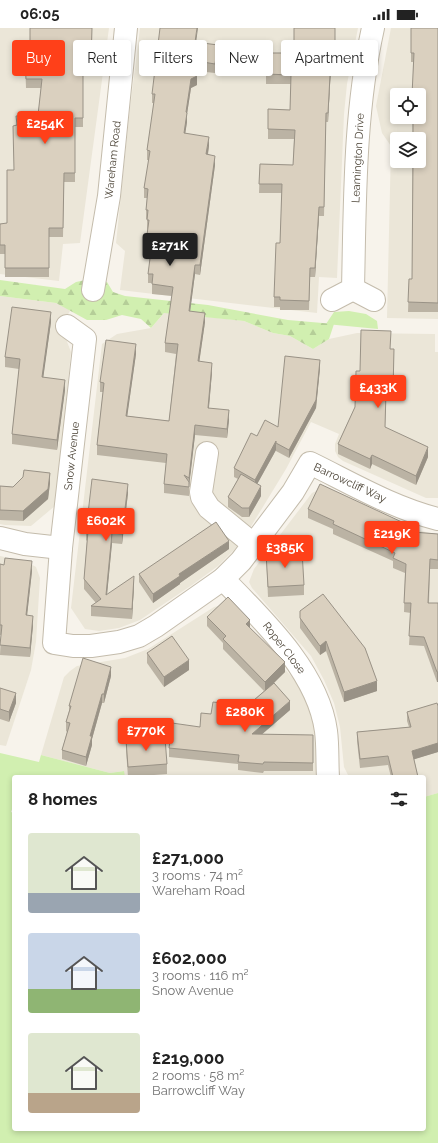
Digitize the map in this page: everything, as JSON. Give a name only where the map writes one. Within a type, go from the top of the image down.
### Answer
[{"type":"street","name":"Wareham Road","points":[[93,290],[109,196],[126,28]]},
{"type":"street","name":"Leamington Drive","points":[[354,289],[356,158],[359,123],[373,28]]},
{"type":"street","points":[[332,300],[354,289],[374,300]]},
{"type":"street","name":"Snow Avenue","points":[[54,643],[61,548],[85,339],[68,326]]},
{"type":"street","points":[[208,452],[201,492],[205,503],[209,508],[253,544]]},
{"type":"street","name":"Barrowcliff Way","points":[[54,643],[73,646],[92,646],[119,642],[139,636],[156,626],[223,579],[241,561],[293,492],[310,463],[396,504],[420,514],[438,519]]},
{"type":"street","points":[[0,538],[25,544],[61,548]]},
{"type":"street","name":"Roper Close","points":[[223,579],[256,612],[302,669],[313,688],[326,730],[328,775]]},
{"type":"shaded area","points":[[0,28],[109,28],[107,40],[73,40],[73,76],[103,76],[80,243],[63,244],[59,281],[0,274]]},
{"type":"shaded area","points":[[140,28],[358,28],[356,40],[281,40],[281,76],[349,76],[344,114],[337,278],[319,277],[317,313],[120,290],[125,251],[116,243]]},
{"type":"shaded area","points":[[391,28],[438,28],[438,319],[387,318],[390,168],[426,168],[426,132],[390,132],[390,145],[382,133],[376,106]]},
{"type":"shaded area","points":[[0,296],[56,303],[70,311],[58,331],[66,339],[71,352],[56,505],[31,526],[0,524]]},
{"type":"shaded area","points":[[165,312],[244,321],[273,333],[290,336],[313,349],[329,339],[357,333],[435,334],[435,352],[438,352],[438,498],[426,498],[343,461],[338,457],[335,451],[335,444],[339,434],[311,422],[286,469],[247,533],[234,550],[218,566],[140,620],[119,628],[99,631],[85,629],[71,608],[102,344],[117,334],[151,328]]},
{"type":"shaded area","points":[[322,488],[410,528],[438,535],[438,793],[426,796],[426,775],[348,775],[344,767],[340,727],[334,703],[324,680],[311,656],[252,588],[249,582],[254,569],[312,493]]},
{"type":"shaded area","points":[[0,556],[27,562],[36,567],[40,578],[36,642],[31,670],[6,746],[0,745]]},
{"type":"shaded area","points":[[223,605],[299,685],[309,707],[315,731],[316,775],[124,775],[123,771],[110,773],[41,755],[64,677],[70,671],[77,666],[125,658],[148,649],[214,607]]},
{"type":"green space","points":[[90,279],[107,282],[113,292],[125,296],[208,305],[288,320],[334,324],[329,339],[313,349],[290,336],[273,333],[244,321],[164,313],[151,328],[141,319],[122,315],[106,320],[87,320],[56,303],[0,296],[0,280],[65,289],[76,282]]},
{"type":"green space","points":[[349,311],[366,314],[377,321],[378,329],[326,324],[334,312]]},
{"type":"green space","points":[[0,753],[39,762],[41,755],[110,773],[124,771],[125,775],[12,775],[12,1131],[426,1131],[426,796],[438,793],[438,1143],[0,1143]]},
{"type":"building","points":[[30,28],[92,28],[92,40],[73,40],[73,76],[83,76],[83,118],[75,118],[75,173],[64,173],[63,228],[49,228],[49,268],[5,268],[5,245],[0,245],[0,224],[7,223],[7,170],[14,170],[13,126],[17,125],[16,116],[38,115],[42,79],[26,79],[26,76],[65,76],[65,40],[30,40]]},
{"type":"building","points":[[160,28],[197,28],[195,40],[159,40]]},
{"type":"building","points":[[294,28],[335,28],[335,40],[294,40]]},
{"type":"building","points":[[411,28],[438,28],[438,303],[408,302],[409,279],[412,279],[413,168],[426,168],[426,132],[413,132],[413,124],[426,124],[426,88],[412,88],[414,53],[411,53]]},
{"type":"building","points":[[207,44],[215,45],[215,64],[207,63]]},
{"type":"building","points":[[273,53],[281,53],[281,75],[273,74]]},
{"type":"building","points":[[154,76],[197,76],[191,79],[184,133],[209,137],[206,154],[215,156],[200,265],[195,265],[189,311],[205,313],[198,361],[212,363],[208,408],[229,410],[227,429],[195,425],[189,478],[184,475],[189,482],[189,487],[164,484],[167,454],[97,445],[104,383],[100,382],[106,340],[136,344],[126,416],[169,421],[178,344],[165,343],[173,287],[152,284],[153,274],[148,274],[152,243],[146,242],[149,220],[147,220],[148,210],[146,210],[148,189],[144,188],[150,151],[147,150],[155,94],[152,94]]},
{"type":"building","points":[[291,76],[330,76],[328,113],[326,113],[324,207],[319,207],[315,268],[310,268],[309,301],[280,300],[280,297],[274,297],[276,243],[280,243],[282,184],[259,184],[260,164],[293,165],[295,130],[268,129],[268,109],[290,110]]},
{"type":"building","points":[[12,307],[51,312],[42,377],[65,380],[57,440],[12,434],[20,359],[5,357]]},
{"type":"building","points":[[361,330],[391,331],[390,349],[394,349],[393,391],[386,391],[385,427],[428,447],[416,476],[372,455],[370,459],[338,444],[355,407],[356,371],[360,371]]},
{"type":"building","points":[[285,356],[320,360],[316,400],[289,450],[276,443],[276,441],[255,480],[234,468],[251,433],[257,436],[265,420],[278,427]]},
{"type":"building","points":[[24,470],[50,473],[48,489],[23,511],[0,510],[0,486],[13,487],[23,477]]},
{"type":"building","points":[[241,474],[261,486],[249,508],[242,508],[228,497]]},
{"type":"building","points":[[92,479],[128,484],[122,534],[112,533],[106,595],[134,576],[132,609],[91,606],[101,599],[84,579],[88,531],[86,531]]},
{"type":"building","points":[[320,484],[404,523],[400,531],[438,534],[438,560],[430,559],[428,603],[438,603],[438,672],[424,637],[409,636],[411,603],[404,603],[406,564],[393,558],[395,553],[333,524],[334,521],[308,509]]},
{"type":"building","points":[[216,522],[229,541],[179,574],[180,576],[153,594],[139,574]]},
{"type":"building","points":[[302,551],[304,585],[268,587],[266,553]]},
{"type":"building","points":[[5,558],[32,561],[26,615],[33,616],[30,648],[0,645],[2,625],[0,625],[0,564],[4,565]]},
{"type":"building","points":[[323,594],[365,648],[377,681],[344,692],[326,641],[320,646],[300,618],[300,611]]},
{"type":"building","points":[[228,597],[250,620],[246,624],[285,662],[265,682],[223,639],[226,636],[207,617]]},
{"type":"building","points":[[172,636],[189,660],[164,677],[147,653]]},
{"type":"building","points":[[83,658],[111,667],[90,736],[92,736],[86,757],[62,750],[70,723],[66,722],[71,706],[69,706]]},
{"type":"building","points":[[274,683],[290,701],[252,734],[313,735],[313,763],[264,762],[263,764],[238,762],[239,755],[169,748],[172,723],[200,727],[201,713],[211,714],[213,702],[247,706]]},
{"type":"building","points":[[0,688],[16,693],[9,712],[0,709]]},
{"type":"building","points":[[437,703],[438,706],[438,743],[412,751],[418,775],[393,775],[388,756],[360,759],[357,732],[411,727],[407,712]]},
{"type":"building","points":[[165,738],[167,764],[128,767],[126,740]]}]
